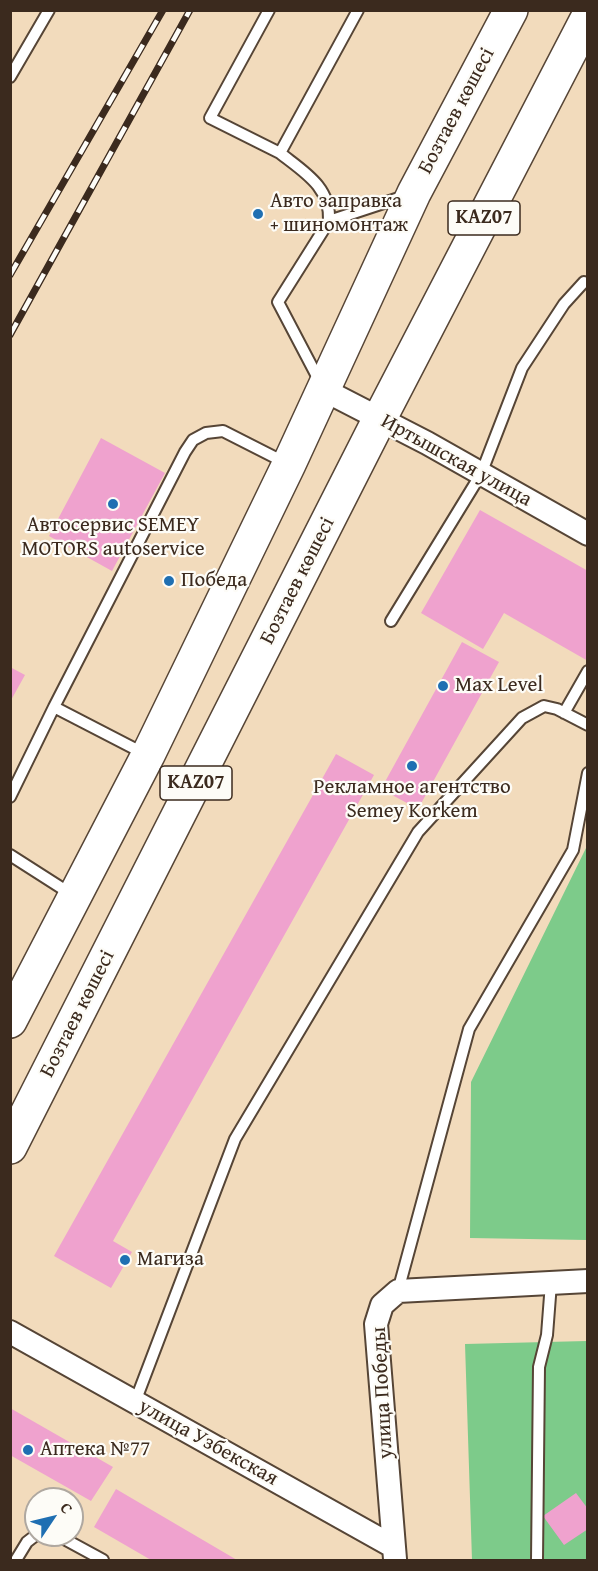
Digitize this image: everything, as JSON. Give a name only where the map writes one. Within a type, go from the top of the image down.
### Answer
[{"type":"highway","name":"Бозтаев көшесі","points":[[10,1021],[148,755],[289,464],[414,194],[511,10]]},
{"type":"highway","name":"Бозтаев көшесі","points":[[10,1147],[380,418],[588,17]]},
{"type":"street","name":"Иртышская улица","points":[[324,390],[380,418],[588,534]]},
{"type":"street","points":[[398,1291],[588,1281]]},
{"type":"street","name":"улица Победы","points":[[395,1554],[376,1324],[382,1305],[398,1291]]},
{"type":"street","name":"улица Узбекская","points":[[10,1332],[135,1402],[395,1554]]},
{"type":"lane","points":[[10,77],[49,10]]},
{"type":"lane","points":[[269,10],[210,118],[280,153],[315,180],[327,200],[330,208],[329,220],[278,302],[324,390]]},
{"type":"lane","points":[[280,153],[358,10]]},
{"type":"lane","points":[[329,220],[414,194]]},
{"type":"lane","points":[[391,621],[481,474],[522,368],[564,304],[586,279]]},
{"type":"lane","points":[[10,797],[185,452],[194,440],[206,433],[223,431],[289,464]]},
{"type":"lane","points":[[564,713],[588,671]]},
{"type":"lane","points":[[135,1402],[235,1139],[418,832],[522,718],[544,706],[588,725]]},
{"type":"lane","points":[[54,707],[148,755]]},
{"type":"lane","points":[[398,1291],[469,1029],[573,850],[588,773]]},
{"type":"lane","points":[[10,855],[75,897]]},
{"type":"lane","points":[[537,1560],[539,1367],[547,1335],[551,1283]]},
{"type":"lane","points":[[16,1560],[24,1547]]},
{"type":"lane","points":[[79,1547],[103,1560]]},
{"type":"green space","points":[[587,846],[587,1240],[470,1238],[471,1082]]},
{"type":"green space","points":[[587,1341],[587,1560],[472,1560],[465,1344]]},
{"type":"building","points":[[101,438],[165,473],[112,571],[49,536]]},
{"type":"building","points":[[480,510],[588,571],[588,661],[504,613],[483,649],[421,613]]},
{"type":"building","points":[[462,642],[499,662],[418,809],[381,789]]},
{"type":"building","points":[[10,667],[25,675],[10,702]]},
{"type":"building","points":[[336,754],[374,775],[113,1241],[132,1252],[111,1288],[54,1256]]},
{"type":"building","points":[[10,1408],[113,1467],[91,1501],[84,1497],[84,1487],[66,1487],[10,1455]]},
{"type":"building","points":[[116,1489],[237,1560],[151,1560],[94,1527]]},
{"type":"building","points":[[576,1493],[588,1509],[588,1529],[564,1545],[543,1516]]},
{"type":"railway","points":[[10,275],[163,10]]},
{"type":"railway","points":[[10,335],[190,10]]},
{"type":"place","name":"Авто заправка + шиномонтаж","points":[[258,214]]},
{"type":"place","name":"Автосервис SEMEY MOTORS autoservice","points":[[113,504]]},
{"type":"place","name":"Победа","points":[[169,581]]},
{"type":"place","name":"Max Level","points":[[443,686]]},
{"type":"place","name":"Рекламное агентство Semey Korkem","points":[[412,766]]},
{"type":"place","name":"Магиза","points":[[125,1260]]},
{"type":"place","name":"Аптека №77","points":[[28,1450]]}]
